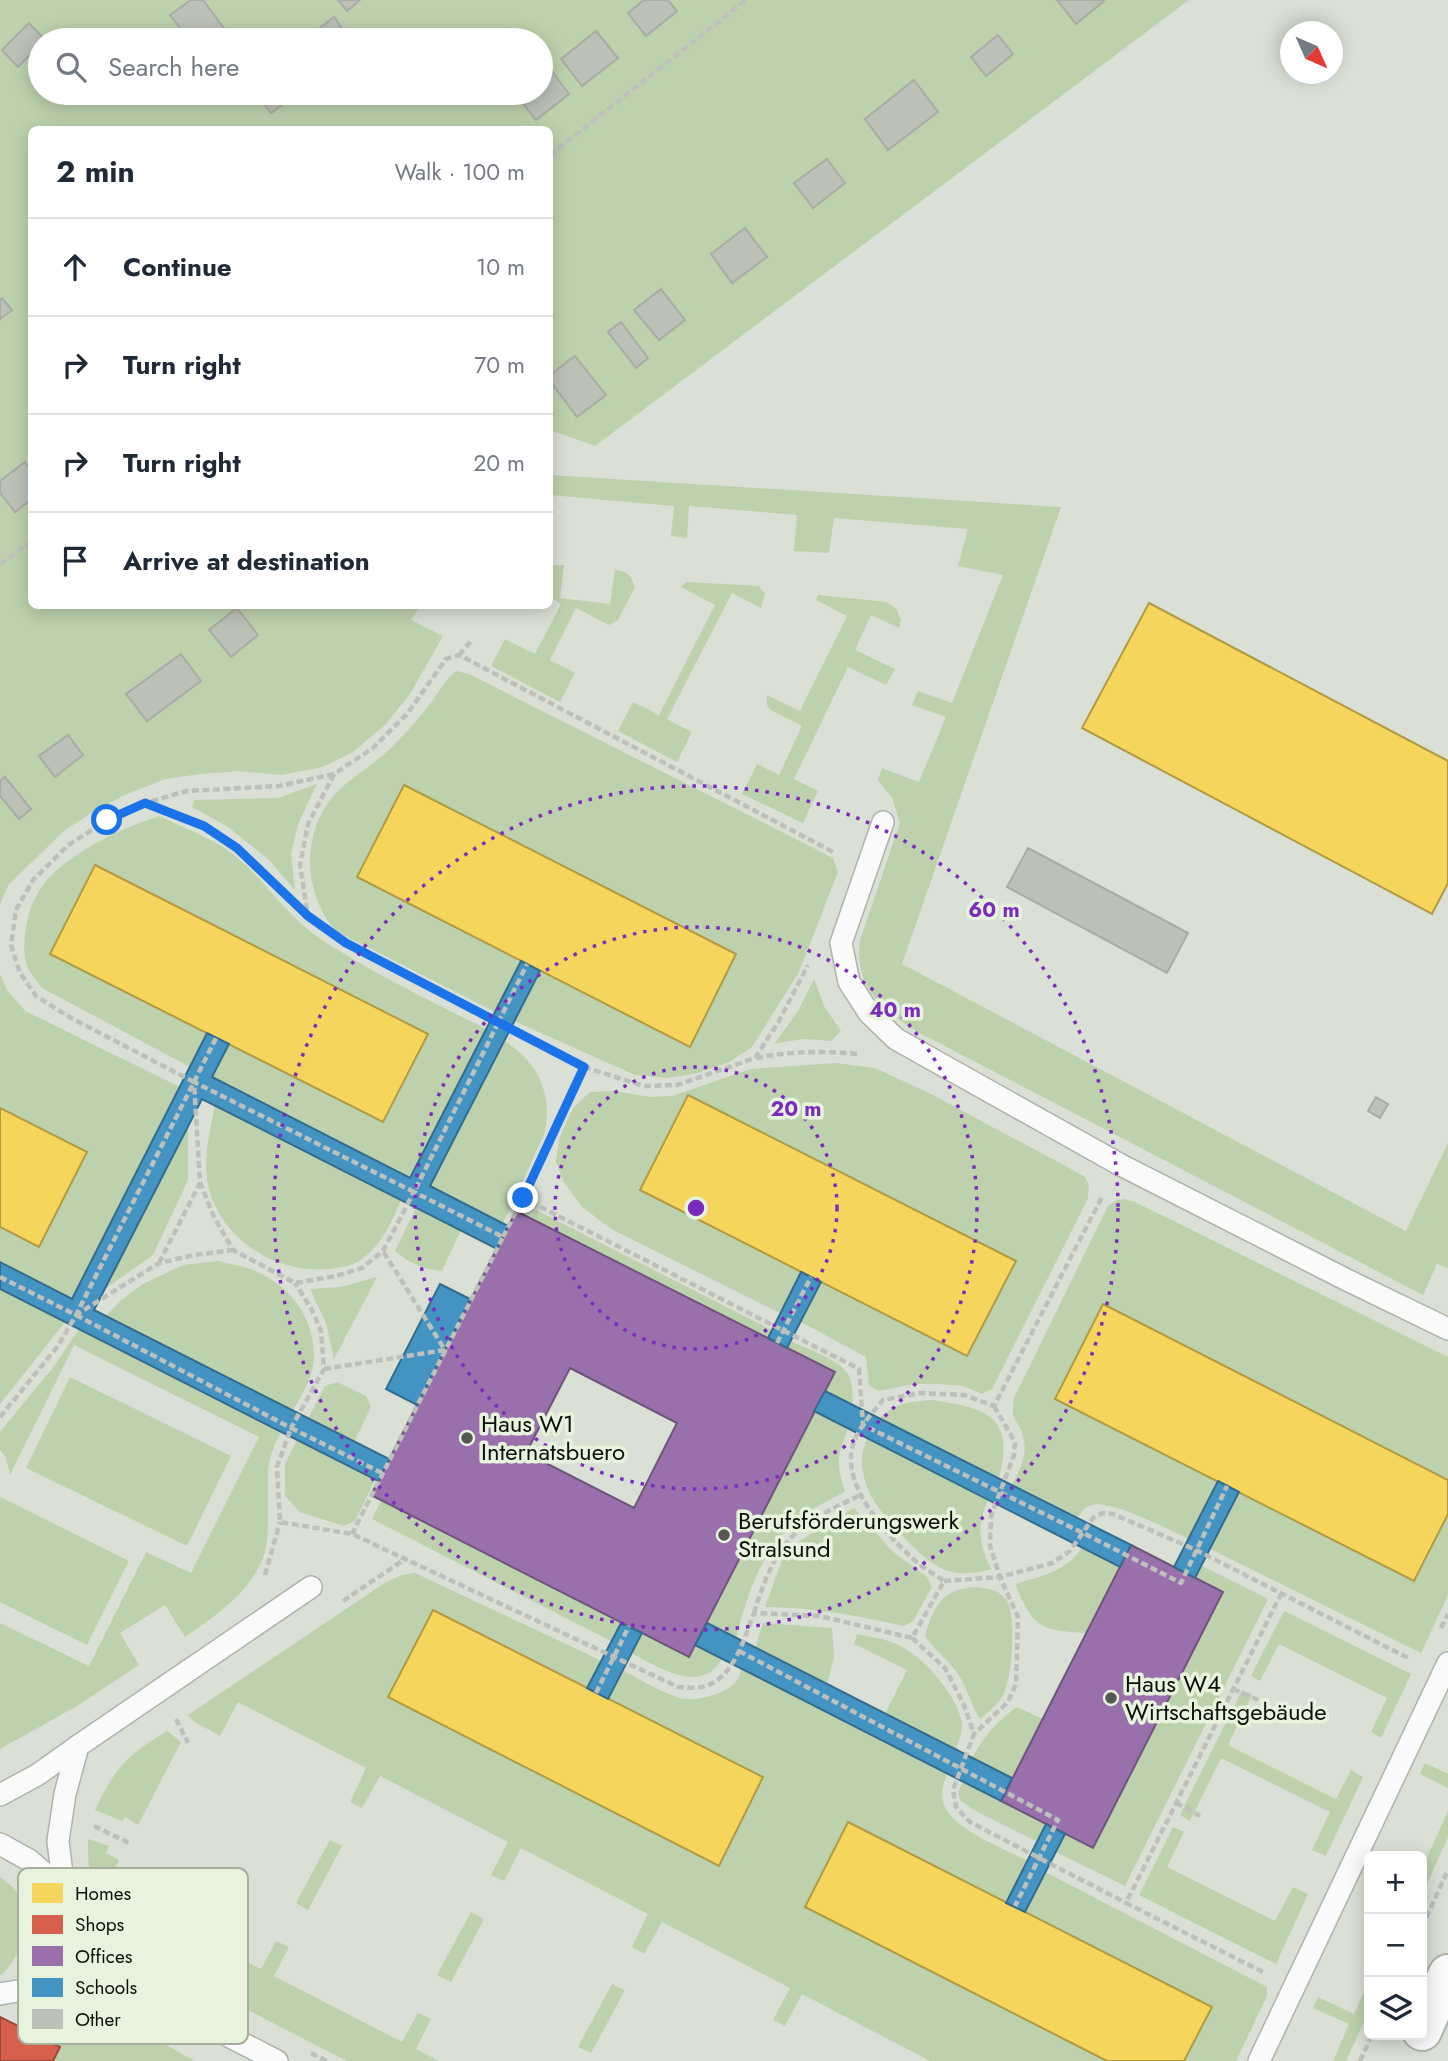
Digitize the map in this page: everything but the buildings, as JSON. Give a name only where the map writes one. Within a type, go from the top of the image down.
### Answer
[{"type":"street","points":[[1427,2020],[1448,1974]]},
{"type":"street","points":[[1408,2061],[1418,2040]]},
{"type":"lane","points":[[883,822],[841,943],[849,982],[869,1013],[896,1039],[1119,1164],[1448,1329]]},
{"type":"lane","points":[[0,1795],[37,1774],[311,1587]]},
{"type":"lane","points":[[1259,2061],[1448,1663]]},
{"type":"lane","points":[[61,1868],[58,1841],[65,1794],[78,1746]]},
{"type":"lane","points":[[0,1844],[38,1868]]},
{"type":"lane","points":[[0,1994],[18,1991]]},
{"type":"lane","points":[[244,2044],[277,2061]]},
{"type":"path","points":[[553,153],[746,0]]},
{"type":"path","points":[[0,564],[28,544]]},
{"type":"path","points":[[472,640],[459,655],[446,659],[407,714],[373,748],[334,774],[279,786],[187,791],[145,803],[107,820],[67,846],[33,880],[16,910],[12,945],[20,973],[36,996],[71,1018],[503,1237]]},
{"type":"path","points":[[459,655],[841,856]]},
{"type":"path","points":[[308,916],[300,865],[308,824],[334,774]]},
{"type":"path","points":[[145,803],[204,826],[237,848],[308,916],[346,943],[584,1067],[643,1086],[655,1086],[677,1085],[755,1058],[780,1053],[857,1053],[870,1056]]},
{"type":"path","points":[[755,1058],[779,1021],[809,963]]},
{"type":"path","points":[[295,1283],[337,1276],[362,1268],[383,1251],[527,964]]},
{"type":"path","points":[[0,1417],[58,1346],[76,1315],[216,1038]]},
{"type":"path","points":[[352,1534],[523,1198],[584,1067]]},
{"type":"path","points":[[194,1082],[200,1182],[213,1215],[233,1250],[295,1283],[321,1331],[324,1369],[291,1428],[277,1467],[280,1522],[352,1534],[678,1687],[705,1687],[722,1677],[739,1651],[770,1568],[791,1538],[824,1513],[860,1495]]},
{"type":"path","points":[[159,1263],[200,1182]]},
{"type":"path","points":[[995,1406],[1104,1194]]},
{"type":"path","points":[[523,1198],[859,1369],[863,1425]]},
{"type":"path","points":[[76,1315],[159,1263],[233,1250]]},
{"type":"path","points":[[383,1251],[445,1350]]},
{"type":"path","points":[[0,1277],[382,1473]]},
{"type":"path","points":[[777,1343],[811,1277]]},
{"type":"path","points":[[324,1369],[445,1350]]},
{"type":"path","points":[[1266,1974],[970,1822],[956,1807],[953,1790],[974,1734],[1008,1702],[1016,1684],[1018,1617],[1000,1577],[990,1546],[991,1516],[1014,1455],[1015,1442],[995,1406],[964,1395],[920,1393],[883,1400],[863,1425],[853,1445],[851,1466],[860,1495],[878,1521],[910,1556],[944,1581],[1000,1577],[1052,1563],[1070,1551],[1093,1518],[1102,1513],[1113,1514],[1196,1550],[1412,1660]]},
{"type":"path","points":[[863,1425],[1181,1583],[1227,1486]]},
{"type":"path","points":[[336,1606],[406,1559]]},
{"type":"path","points":[[912,1638],[944,1581]]},
{"type":"path","points":[[1126,1903],[1281,1594]]},
{"type":"path","points":[[754,1613],[820,1616],[912,1638],[946,1668],[964,1704],[974,1734]]},
{"type":"path","points":[[596,1693],[629,1626]]},
{"type":"path","points":[[739,1651],[1058,1820],[1015,1906]]},
{"type":"path","points":[[1233,1689],[1258,1700]]},
{"type":"path","points":[[174,1715],[188,1743]]},
{"type":"path","points":[[1176,1803],[1200,1816]]},
{"type":"path","points":[[83,1821],[131,1844]]},
{"type":"path","points":[[1427,1916],[1448,1870]]},
{"type":"path","points":[[1360,2061],[1370,2040]]},
{"type":"path","points":[[303,2049],[327,2061]]},
{"type":"green space","points":[[0,0],[1189,0],[595,446],[553,431],[553,126],[28,126],[28,609],[418,609],[411,620],[443,636],[410,694],[386,724],[353,752],[323,767],[281,775],[237,771],[165,779],[125,795],[64,831],[9,884],[0,904]]},
{"type":"green space","points":[[553,475],[1061,507],[902,964],[1406,1231],[1448,1143],[1448,1268],[1437,1264],[1423,1295],[916,1031],[891,1014],[872,994],[861,970],[860,940],[900,823],[892,798],[878,780],[882,768],[919,782],[946,717],[912,705],[918,691],[952,703],[1003,575],[958,566],[968,529],[834,518],[829,553],[794,551],[797,515],[689,506],[687,538],[671,536],[674,506],[553,495]]},
{"type":"green space","points":[[564,565],[560,598],[610,604],[615,570],[628,574],[635,587],[618,620],[609,625],[576,608],[550,660],[575,673],[560,702],[491,666],[505,639],[535,654],[561,604],[553,599],[553,566]]},
{"type":"green space","points":[[686,582],[759,586],[765,594],[761,608],[732,593],[667,719],[692,732],[677,762],[618,731],[633,702],[659,715],[715,605],[681,587]]},
{"type":"green space","points":[[818,595],[887,602],[897,610],[901,620],[899,628],[871,615],[855,650],[895,669],[886,685],[848,667],[794,779],[818,791],[803,823],[742,794],[757,764],[779,775],[802,726],[770,710],[767,695],[800,711],[847,616],[816,600]]},
{"type":"green space","points":[[456,671],[469,674],[833,858],[838,872],[799,972],[752,1047],[729,1062],[698,1073],[668,1078],[635,1075],[514,1021],[540,971],[690,1046],[736,953],[404,785],[357,877],[521,961],[495,1012],[336,931],[325,916],[312,881],[310,862],[316,825],[336,793],[391,748]]},
{"type":"green space","points":[[317,784],[298,824],[291,854],[295,890],[269,860],[228,827],[192,807],[194,800],[278,798]]},
{"type":"green space","points":[[159,816],[230,852],[254,873],[297,920],[322,940],[382,976],[486,1029],[410,1178],[212,1077],[229,1044],[383,1122],[428,1034],[96,866],[50,954],[207,1033],[190,1067],[42,988],[32,975],[25,957],[26,928],[33,901],[47,880],[75,856],[109,836]]},
{"type":"green space","points":[[0,974],[7,990],[25,1011],[180,1087],[72,1299],[0,1262],[0,1227],[39,1247],[87,1153],[0,1108]]},
{"type":"green space","points":[[814,979],[825,1008],[841,1031],[831,1041],[805,1039],[775,1043],[798,1011]]},
{"type":"green space","points":[[504,1041],[534,1068],[544,1092],[547,1120],[543,1136],[503,1223],[430,1186]]},
{"type":"green space","points":[[836,1063],[875,1068],[931,1094],[1084,1176],[1089,1184],[1088,1198],[992,1389],[982,1394],[963,1386],[939,1384],[914,1384],[879,1391],[869,1386],[866,1357],[801,1322],[821,1282],[967,1356],[1016,1261],[688,1095],[640,1190],[801,1272],[780,1313],[613,1230],[582,1207],[563,1181],[556,1161],[560,1136],[573,1108],[590,1092],[615,1091],[650,1097],[672,1096],[751,1069]]},
{"type":"green space","points":[[215,1105],[401,1200],[389,1226],[373,1249],[359,1261],[349,1265],[308,1269],[269,1258],[251,1248],[235,1234],[222,1218],[207,1179],[207,1151]]},
{"type":"green space","points":[[188,1127],[188,1180],[153,1255],[105,1289]]},
{"type":"green space","points":[[1124,1199],[1135,1202],[1448,1357],[1448,1480],[1128,1317],[1218,1481],[1189,1539],[1109,1506],[1089,1506],[1076,1518],[1012,1485],[1022,1464],[1025,1447],[1023,1434],[1013,1413],[1014,1398],[1108,1206]]},
{"type":"green space","points":[[416,1208],[461,1230],[442,1271],[417,1265],[395,1251]]},
{"type":"green space","points":[[536,1210],[772,1330],[768,1338],[531,1218]]},
{"type":"green space","points":[[218,1261],[265,1275],[290,1295],[307,1320],[314,1350],[313,1366],[308,1383],[293,1411],[106,1316],[120,1301],[143,1284],[183,1265]]},
{"type":"green space","points":[[377,1277],[334,1359],[326,1323],[310,1289],[341,1287]]},
{"type":"green space","points":[[0,1289],[65,1322],[0,1404]]},
{"type":"green space","points":[[79,1329],[281,1432],[269,1465],[266,1547],[252,1579],[232,1601],[209,1620],[185,1637],[165,1605],[120,1633],[139,1665],[77,1706],[0,1749],[0,1623],[89,1666],[146,1552],[191,1573],[259,1437],[74,1345],[10,1475],[6,1458],[0,1450],[0,1432],[55,1365]]},
{"type":"green space","points":[[791,1341],[832,1360],[845,1370],[851,1383],[853,1404],[825,1391],[834,1372],[787,1348]]},
{"type":"green space","points":[[70,1377],[231,1456],[187,1546],[26,1468]]},
{"type":"green space","points":[[337,1382],[366,1396],[371,1407],[354,1442],[308,1419],[325,1386]]},
{"type":"green space","points":[[932,1400],[981,1412],[1000,1428],[1003,1457],[999,1478],[880,1418],[904,1404]]},
{"type":"green space","points":[[814,1411],[848,1429],[839,1460],[845,1492],[800,1518],[771,1550],[751,1589],[736,1638],[707,1623]]},
{"type":"green space","points":[[867,1438],[988,1499],[982,1518],[981,1542],[991,1569],[970,1573],[948,1571],[938,1567],[905,1539],[877,1505],[867,1488],[862,1454]]},
{"type":"green space","points":[[297,1440],[375,1480],[355,1521],[344,1526],[300,1512],[285,1496],[285,1464]]},
{"type":"green space","points":[[1239,1492],[1414,1581],[1448,1514],[1448,1595],[1421,1653],[1210,1549]]},
{"type":"green space","points":[[0,1497],[129,1561],[87,1645],[0,1602]]},
{"type":"green space","points":[[381,1501],[621,1623],[611,1641],[372,1519]]},
{"type":"green space","points":[[854,1508],[892,1551],[927,1577],[932,1587],[913,1621],[904,1626],[818,1610],[765,1607],[782,1560],[801,1540]]},
{"type":"green space","points":[[1082,1547],[1120,1567],[1087,1633],[1048,1628],[1033,1618],[1027,1610],[1015,1584],[1043,1576],[1061,1567]]},
{"type":"green space","points":[[1202,1566],[1268,1599],[1125,1886],[1056,1852],[1065,1834],[1093,1848],[1124,1786],[1195,1578]]},
{"type":"green space","points":[[415,1573],[602,1661],[587,1688],[433,1610],[388,1698],[718,1866],[763,1777],[608,1699],[622,1670],[670,1694],[692,1699],[710,1696],[733,1685],[742,1669],[947,1774],[943,1801],[955,1820],[979,1837],[1028,1861],[1006,1903],[849,1823],[806,1908],[1107,2061],[930,2061],[802,1994],[785,2026],[773,2020],[790,1988],[662,1922],[644,1954],[632,1947],[648,1914],[521,1848],[504,1881],[491,1875],[508,1842],[380,1776],[362,1808],[350,1802],[366,1768],[238,1702],[220,1736],[193,1721],[188,1715],[386,1582]]},
{"type":"green space","points":[[976,1587],[996,1591],[1006,1599],[1012,1630],[1008,1683],[998,1703],[980,1719],[958,1674],[925,1636],[936,1607],[947,1595],[964,1588]]},
{"type":"green space","points":[[1284,1611],[1411,1674],[1381,1738],[1371,1732],[1387,1698],[1279,1644],[1260,1681],[1251,1676]]},
{"type":"green space","points":[[763,1623],[832,1628],[834,1657],[827,1684],[755,1648]]},
{"type":"green space","points":[[642,1633],[689,1657],[695,1645],[722,1659],[713,1670],[703,1676],[679,1675],[631,1653]]},
{"type":"green space","points":[[857,1634],[889,1641],[904,1648],[925,1664],[943,1684],[957,1707],[962,1722],[956,1749],[885,1714],[907,1670],[854,1644]]},
{"type":"green space","points":[[1242,1690],[1252,1695],[1228,1745],[1336,1799],[1351,1770],[1363,1777],[1326,1856],[1312,1850],[1330,1812],[1221,1758],[1190,1821],[1180,1815]]},
{"type":"green space","points":[[1017,1707],[1043,1719],[1012,1778],[972,1758],[992,1730]]},
{"type":"green space","points":[[167,1731],[181,1742],[138,1825],[125,1817],[122,1821],[95,1810],[109,1783],[132,1755]]},
{"type":"green space","points":[[1425,1763],[1448,1774],[1448,1788],[1420,1774]]},
{"type":"green space","points":[[963,1781],[1046,1824],[1038,1842],[972,1809],[960,1800],[958,1792]]},
{"type":"green space","points":[[1448,1811],[1448,1837],[1427,1884],[1427,1857]]},
{"type":"green space","points":[[1173,1827],[1184,1832],[1167,1867],[1275,1921],[1293,1887],[1308,1894],[1276,1964],[1139,1895]]},
{"type":"green space","points":[[88,1839],[109,1846],[106,1853],[119,1860],[115,1868],[90,1868]]},
{"type":"green space","points":[[330,1840],[342,1846],[308,1910],[296,1903]]},
{"type":"green space","points":[[1045,1872],[1267,1987],[1267,1996],[1236,2061],[1184,2061],[1212,2007],[1025,1912]]},
{"type":"green space","points":[[0,1877],[18,1895],[18,1952],[0,1975]]},
{"type":"green space","points":[[471,1912],[484,1919],[451,1982],[437,1975]]},
{"type":"green space","points":[[276,1941],[289,1947],[274,1976],[402,2042],[418,2013],[431,2019],[416,2049],[439,2061],[347,2061],[248,2010],[248,1962],[261,1969]]},
{"type":"green space","points":[[612,1984],[625,1990],[591,2053],[578,2047]]},
{"type":"green space","points":[[1364,1992],[1364,2022],[1346,2061],[1333,2061],[1349,2024],[1313,2008],[1318,1997],[1354,2014]]},
{"type":"green space","points":[[38,2044],[164,2044],[195,2061],[53,2061]]},
{"type":"place","name":"Haus W1 Internatsbuero","points":[[467,1438]]},
{"type":"place","name":"Berufsförderungswerk Stralsund","points":[[724,1535]]},
{"type":"place","name":"Haus W4 Wirtschaftsgebäude","points":[[1111,1698]]},
{"type":"route","points":[[107,820],[145,803],[204,826],[237,848],[308,916],[346,943],[584,1067],[523,1198]]}]
